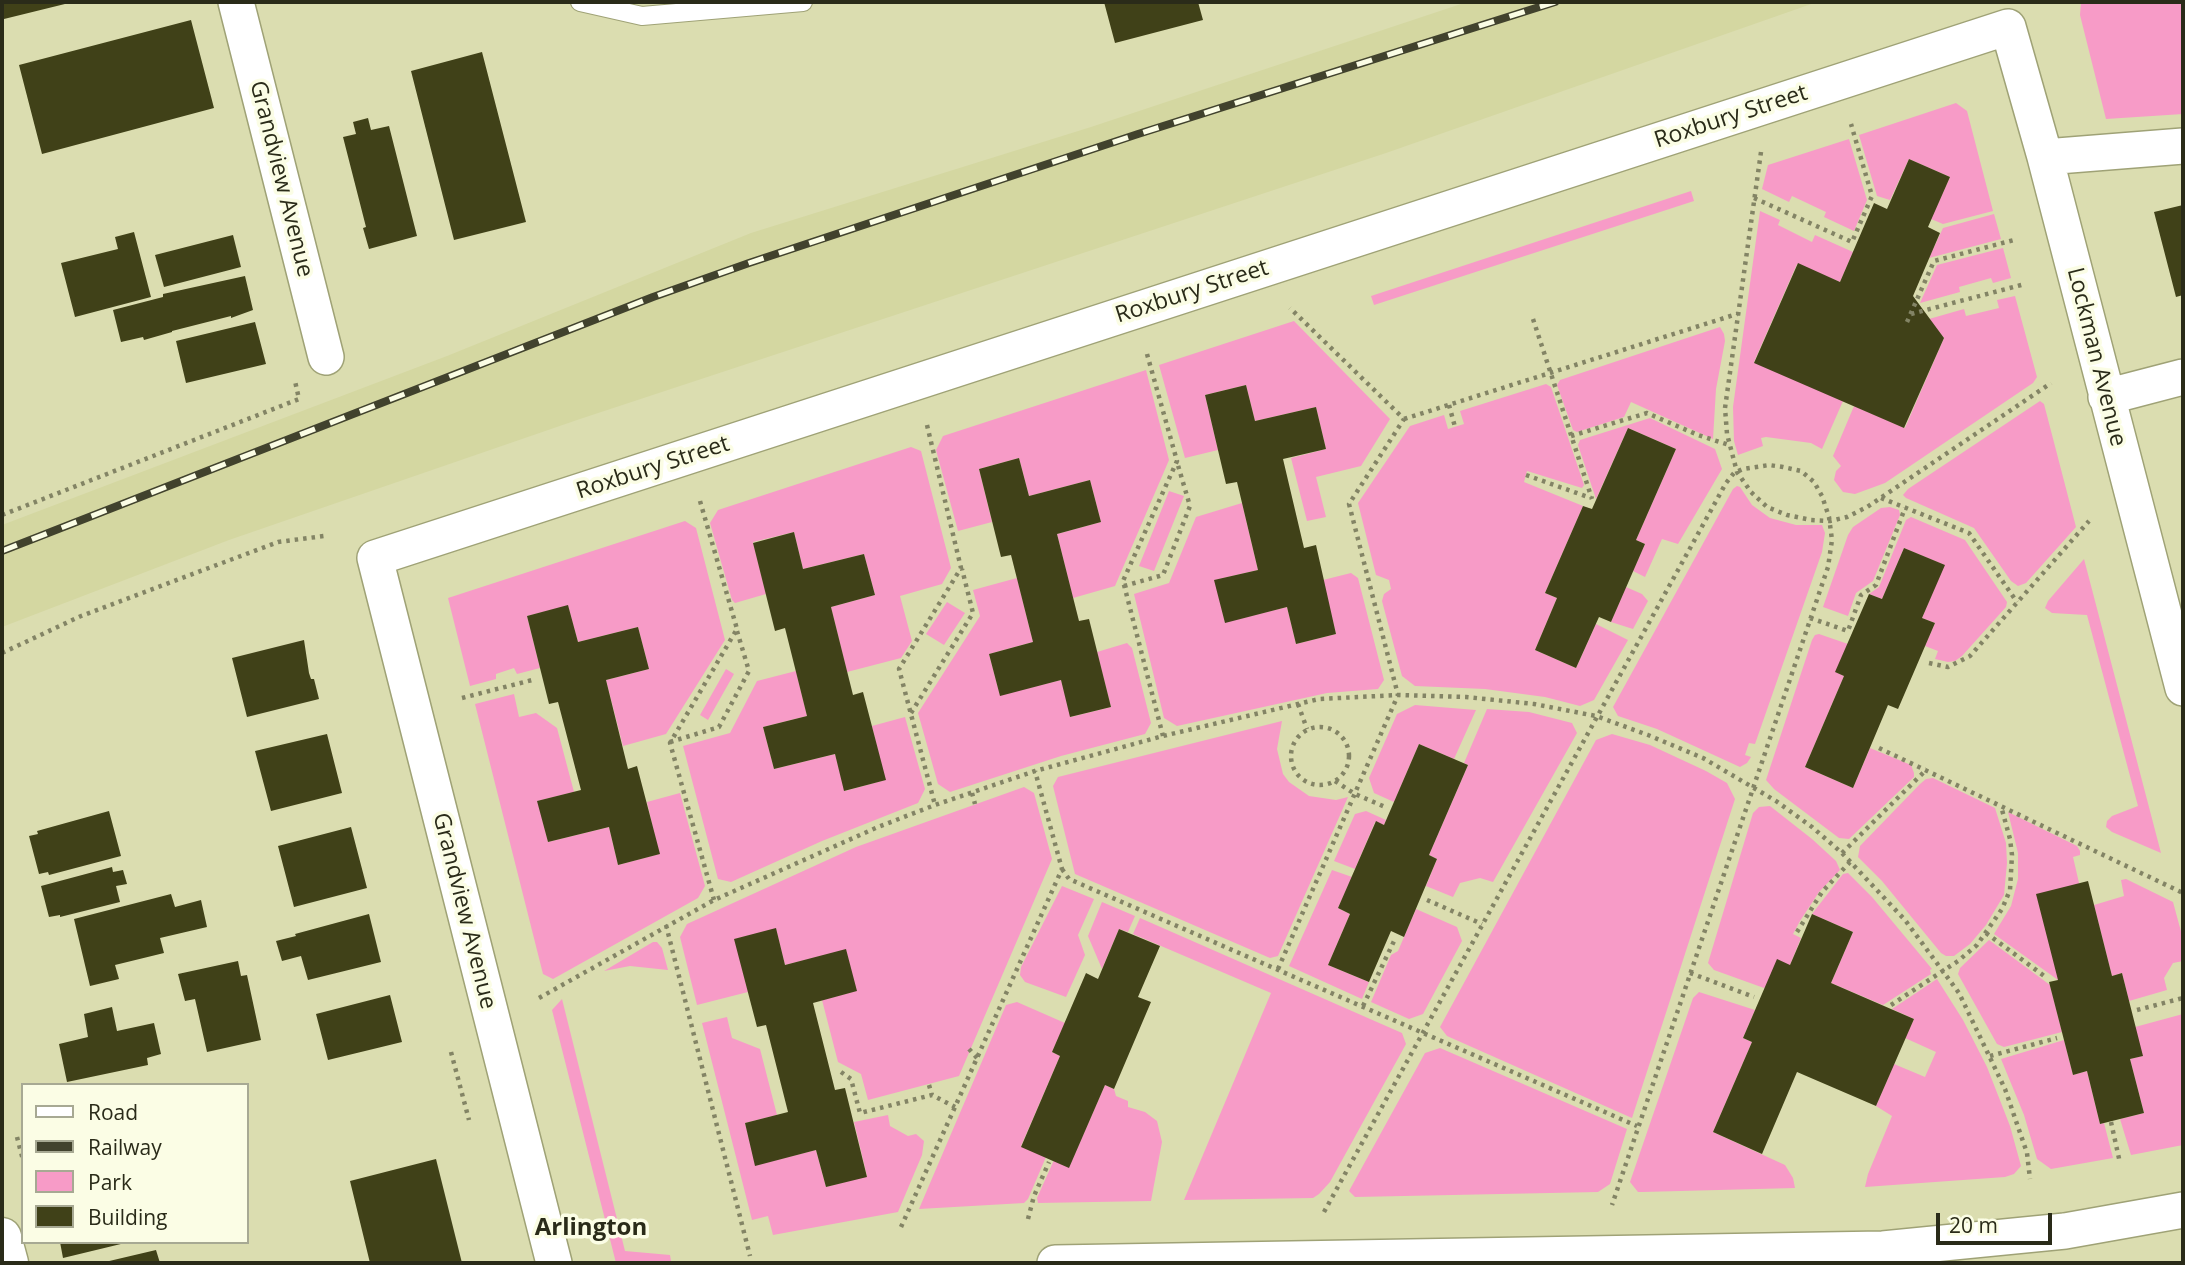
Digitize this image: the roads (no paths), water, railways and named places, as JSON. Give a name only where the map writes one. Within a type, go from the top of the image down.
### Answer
[{"type":"street","name":"Grandview Avenue","points":[[236,2],[326,356]]},
{"type":"street","name":"Lockman Avenue","points":[[2008,27],[2045,157],[2106,397],[2173,611],[2183,688]]},
{"type":"street","name":"Roxbury Street","points":[[375,558],[2008,27]]},
{"type":"street","points":[[2045,157],[2183,146]]},
{"type":"street","points":[[2106,397],[2183,377]]},
{"type":"street","name":"Grandview Avenue","points":[[375,558],[554,1263]]},
{"type":"street","points":[[1055,1263],[1883,1249],[2065,1231],[2183,1210]]},
{"type":"lane","points":[[580,2],[642,16],[803,2]]},
{"type":"railway","points":[[2,551],[653,297],[749,263],[1138,134],[1555,2]]},
{"type":"district","name":"Arlington","points":[[591,1228]]}]
